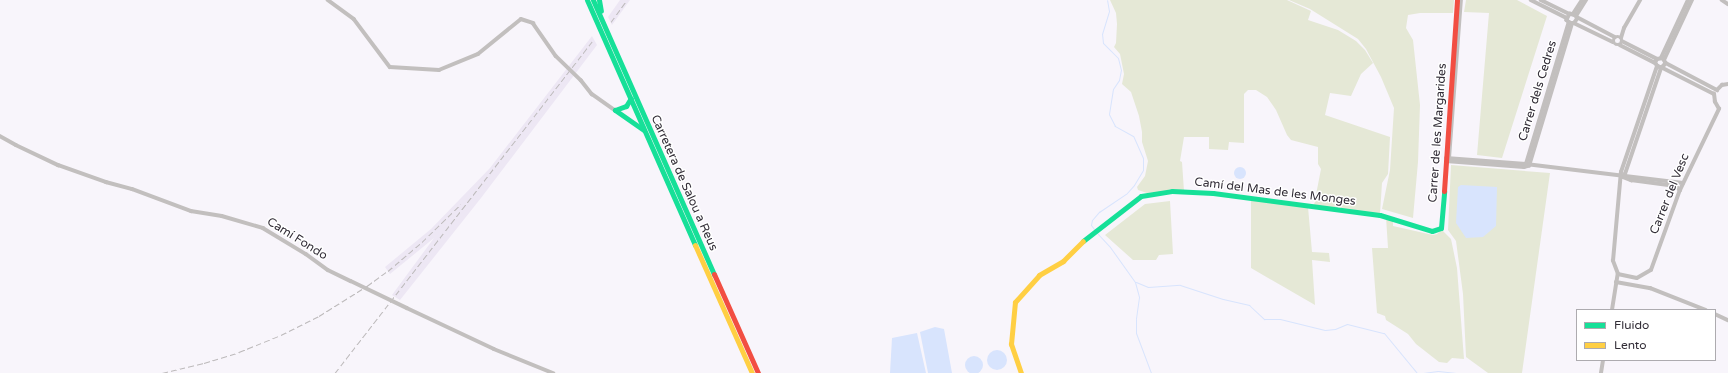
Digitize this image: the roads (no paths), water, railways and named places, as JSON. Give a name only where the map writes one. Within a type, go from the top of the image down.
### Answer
[{"type":"main road","points":[[584,0],[594,23],[599,27]]},
{"type":"main road","points":[[587,0],[752,373]]},
{"type":"main road","name":"Carretera de Salou a Reus","points":[[593,0],[758,373]]},
{"type":"main road","points":[[599,0],[600,7],[610,31],[632,79],[631,86]]},
{"type":"main road","name":"Carrer de les Margarides","points":[[1404,224],[1432,231],[1441,228],[1457,0]]},
{"type":"main road","points":[[615,110],[626,106],[631,98]]},
{"type":"main road","points":[[615,110],[644,130]]},
{"type":"main road","name":"Camí del Mas de les Monges","points":[[1021,373],[1011,344],[1015,302],[1039,275],[1063,261],[1080,243],[1141,196],[1172,192],[1213,193],[1380,215],[1404,224]]},
{"type":"street","points":[[328,0],[354,19],[390,67],[439,70],[478,54],[521,19],[532,23],[556,56],[581,80],[592,94],[615,110]]},
{"type":"street","name":"Carrer de les Margarides","points":[[1447,159],[1461,0]]},
{"type":"street","points":[[1531,0],[1572,16]]},
{"type":"street","points":[[1541,0],[1622,40],[1714,94],[1722,85],[1728,84]]},
{"type":"street","points":[[1582,0],[1572,16],[1572,23],[1613,42],[1615,45],[1620,45],[1718,90]]},
{"type":"street","points":[[1572,16],[1586,0]]},
{"type":"street","points":[[1613,42],[1624,28],[1640,0]]},
{"type":"street","points":[[1612,309],[1618,274],[1613,261],[1622,176],[1625,174],[1660,63],[1688,0]]},
{"type":"street","points":[[1660,63],[1692,0]]},
{"type":"street","points":[[1722,0],[1728,4]]},
{"type":"street","name":"Carrer dels Cedres","points":[[1528,165],[1572,23],[1572,16]]},
{"type":"street","points":[[1620,45],[1624,28]]},
{"type":"street","name":"Carrer del Vesc","points":[[1618,274],[1637,278],[1652,270],[1680,190],[1719,109],[1715,102],[1714,94]]},
{"type":"street","name":"Camí Fondo","points":[[0,136],[16,146],[58,165],[106,182],[132,189],[191,211],[222,216],[263,228],[306,254],[328,270],[494,349],[553,373]]},
{"type":"street","points":[[1447,159],[1524,167],[1528,165],[1683,183]]},
{"type":"street","points":[[1622,176],[1631,180],[1676,186],[1680,190]]},
{"type":"street","points":[[1616,282],[1650,288],[1703,309]]},
{"type":"street","points":[[1716,314],[1728,320]]},
{"type":"street","points":[[1601,373],[1603,361]]},
{"type":"water","points":[[1242,167],[1245,168],[1245,178],[1238,179],[1235,178],[1234,171],[1235,168]]},
{"type":"water","points":[[1461,185],[1497,187],[1496,226],[1483,237],[1466,238],[1456,223],[1458,187]]},
{"type":"water","points":[[935,327],[944,329],[952,373],[928,373],[920,332]]},
{"type":"water","points":[[917,333],[926,373],[890,373],[892,338]]},
{"type":"water","points":[[997,350],[1004,353],[1007,360],[1004,367],[997,370],[990,367],[987,360],[990,353]]},
{"type":"water","points":[[970,356],[978,356],[983,361],[981,372],[978,374],[970,374],[965,369],[965,361]]},
{"type":"waterway","points":[[1094,229],[1091,225],[1092,220],[1099,212],[1126,194],[1134,185],[1143,170],[1143,158],[1133,136],[1115,126],[1109,114],[1113,89],[1119,80],[1121,70],[1118,58],[1103,43],[1102,34],[1109,11],[1107,0]]},
{"type":"waterway","points":[[1097,233],[1110,247],[1135,282],[1139,297],[1136,333],[1151,373]]},
{"type":"waterway","points":[[1136,282],[1148,287],[1180,285],[1223,299],[1249,305],[1264,319],[1280,319],[1325,330],[1335,329],[1347,324],[1384,333],[1417,373]]},
{"type":"waterway","points":[[1423,373],[1438,371],[1456,373]]},
{"type":"railway","points":[[611,22],[627,0]]},
{"type":"railway","points":[[335,373],[594,39]]},
{"type":"railway","points":[[162,373],[204,363],[239,352],[281,335],[319,316],[388,271],[422,242],[461,204]]}]
